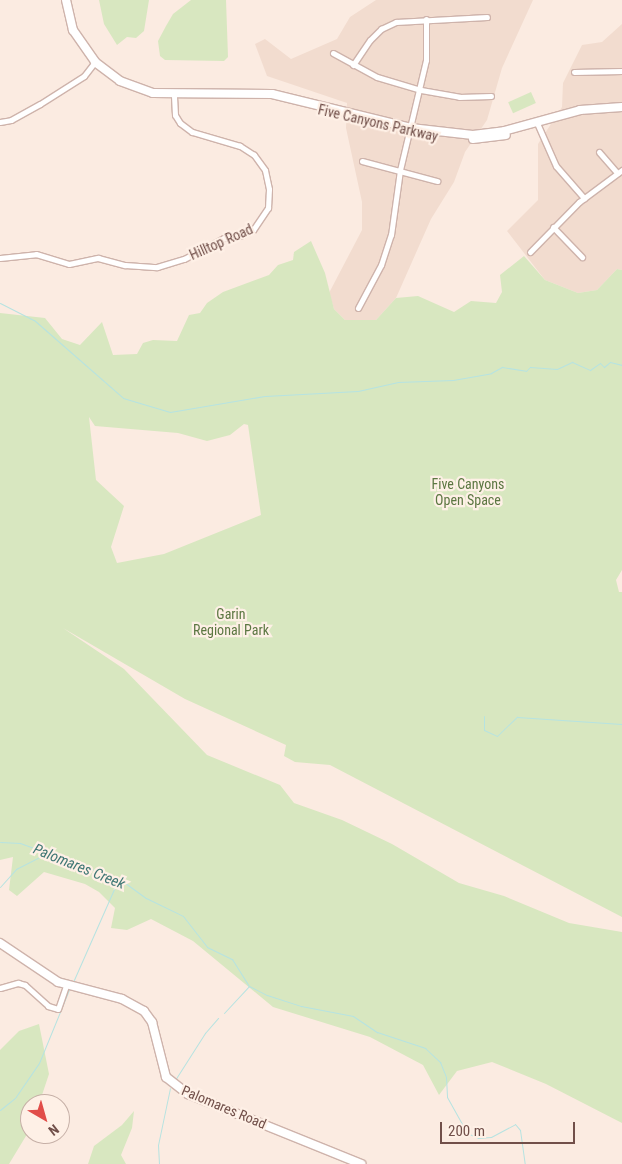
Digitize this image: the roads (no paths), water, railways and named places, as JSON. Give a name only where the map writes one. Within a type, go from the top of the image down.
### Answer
[{"type":"main road","name":"Five Canyons Parkway","points":[[66,0],[73,30],[95,62],[133,87],[174,94],[251,95],[410,130],[475,139],[538,125],[580,110],[622,109]]},
{"type":"main road","name":"Palomares Road","points":[[0,943],[66,986],[122,1000],[144,1011],[152,1022],[166,1077],[188,1094],[361,1164]]},
{"type":"street","points":[[353,65],[381,29],[396,22],[487,17]]},
{"type":"street","points":[[358,308],[380,265],[391,235],[400,170],[426,60],[426,19]]},
{"type":"street","points":[[333,53],[353,65],[420,90],[459,97],[490,96]]},
{"type":"street","points":[[0,122],[10,120],[40,104],[84,76],[95,62]]},
{"type":"street","points":[[574,72],[622,72]]},
{"type":"street","name":"Hilltop Road","points":[[0,258],[36,254],[69,264],[98,258],[125,265],[158,267],[184,259],[224,238],[240,236],[253,230],[268,208],[269,189],[264,170],[254,155],[240,146],[192,132],[180,123],[175,115],[174,94]]},
{"type":"street","points":[[538,125],[556,166],[584,198]]},
{"type":"street","points":[[530,252],[584,198],[619,172],[599,152]]},
{"type":"street","points":[[362,161],[437,181]]},
{"type":"street","points":[[553,227],[582,257]]},
{"type":"street","points":[[0,988],[18,983],[25,985],[48,1006],[58,1009],[66,986]]},
{"type":"waterway","points":[[0,303],[34,320],[123,398],[170,412],[265,396],[358,391],[398,382],[453,380],[491,373],[502,367],[526,371],[530,367],[557,369],[572,362],[590,370],[600,363],[604,367],[610,362],[622,365]]},
{"type":"waterway","points":[[484,716],[484,730],[497,736],[517,717],[622,724]]},
{"type":"waterway","name":"Palomares Creek","points":[[0,842],[20,843],[121,880],[146,898],[183,916],[207,947],[232,959],[249,986],[267,995],[301,1006],[353,1016],[377,1032],[425,1048],[440,1062],[446,1077],[447,1097],[467,1133],[478,1138],[491,1137],[515,1124],[520,1130],[525,1164]]},
{"type":"waterway","points":[[0,887],[16,869],[48,853]]},
{"type":"waterway","points":[[73,982],[118,880]]},
{"type":"waterway","points":[[224,1013],[249,986]]},
{"type":"waterway","points":[[0,1110],[15,1098],[39,1063],[69,990]]},
{"type":"waterway","points":[[175,1080],[205,1033],[218,1018]]},
{"type":"waterway","points":[[159,1164],[158,1145],[170,1088]]},
{"type":"park label","name":"Five Canyons Open Space","points":[[468,492]]},
{"type":"park label","name":"Garin Regional Park","points":[[231,622]]}]
